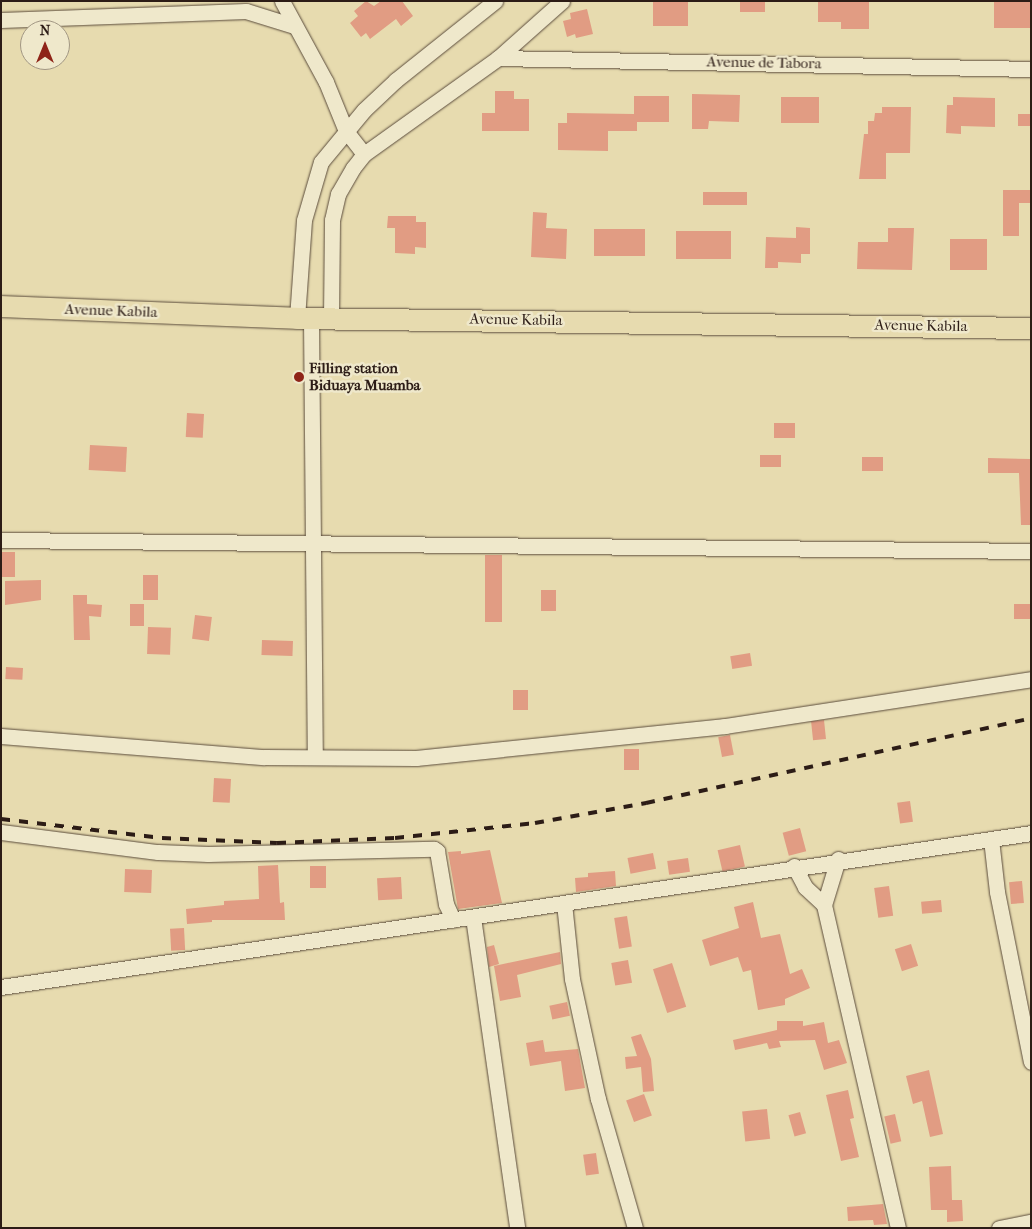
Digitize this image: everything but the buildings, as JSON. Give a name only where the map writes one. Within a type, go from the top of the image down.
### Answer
[{"type":"highway","name":"Avenue Kabila","points":[[1,306],[313,318],[1031,328]]},
{"type":"street","points":[[282,1],[332,97],[346,130],[364,154]]},
{"type":"street","points":[[315,757],[313,318],[304,220],[321,162],[346,130],[396,80],[495,1]]},
{"type":"street","points":[[313,318],[338,194],[364,154],[498,58],[562,1]]},
{"type":"street","points":[[1,20],[251,6],[294,26]]},
{"type":"street","name":"Avenue de Tabora","points":[[498,58],[1031,69]]},
{"type":"street","points":[[1,540],[1031,551]]},
{"type":"street","points":[[1,736],[255,757],[416,758],[599,741],[786,718],[1031,679]]},
{"type":"street","points":[[1,832],[183,853],[262,855],[434,849],[437,851],[446,904],[453,920]]},
{"type":"street","points":[[1,987],[473,917],[838,859],[1031,833]]},
{"type":"street","points":[[991,839],[997,892],[1031,1062]]},
{"type":"street","points":[[838,859],[824,906],[898,1228]]},
{"type":"street","points":[[794,866],[805,887],[824,906]]},
{"type":"street","points":[[564,903],[572,979],[598,1099],[635,1228]]},
{"type":"street","points":[[473,917],[517,1228]]},
{"type":"street","points":[[999,1228],[1031,1222]]},
{"type":"railway","points":[[1,819],[162,838],[277,843],[395,838],[535,823],[646,803],[1031,718]]},
{"type":"place","name":"Filling station Biduaya Muamba","points":[[299,377]]}]
